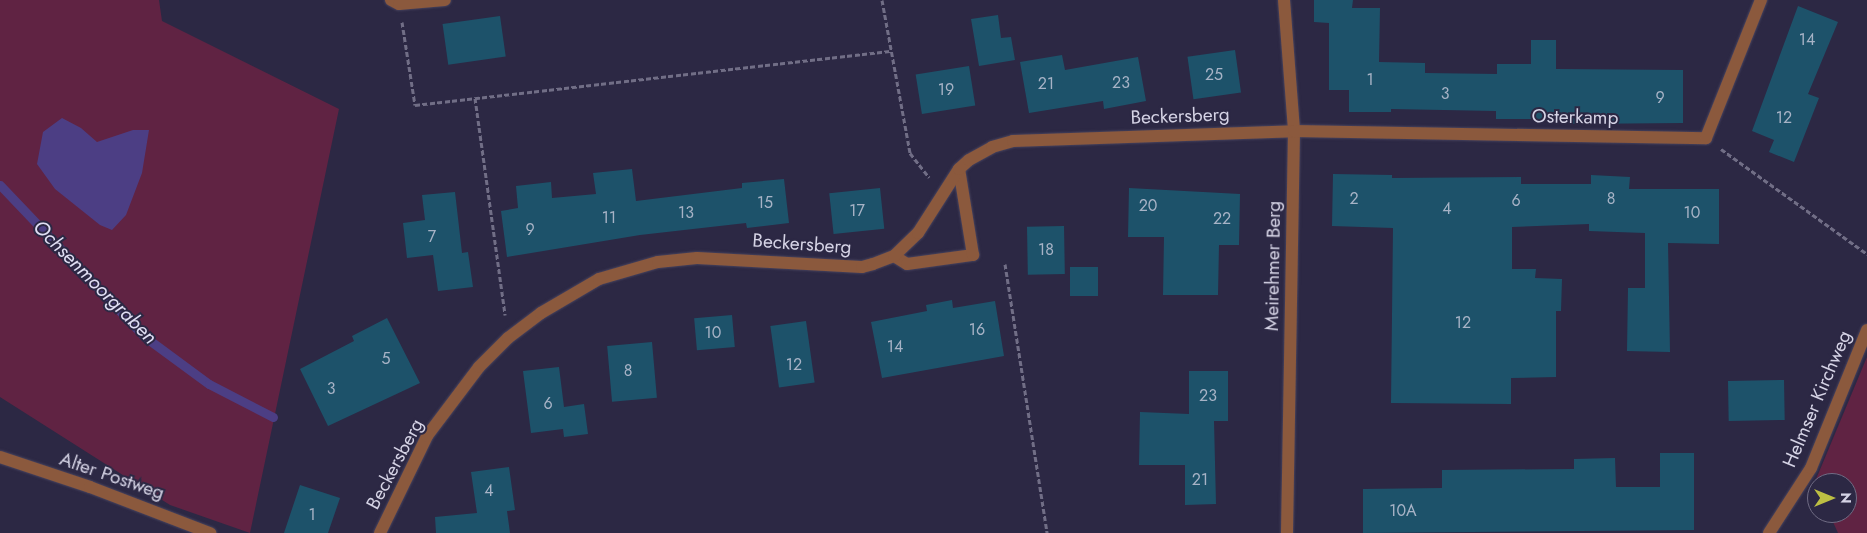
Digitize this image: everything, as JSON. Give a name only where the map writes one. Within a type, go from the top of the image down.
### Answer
[{"type":"street","points":[[395,2],[444,0]]},
{"type":"street","name":"Meirehmer Berg","points":[[1284,0],[1294,131],[1287,533]]},
{"type":"street","points":[[1706,138],[1761,0]]},
{"type":"street","name":"Osterkamp","points":[[1294,131],[1706,138]]},
{"type":"street","name":"Beckersberg","points":[[380,533],[427,436],[479,367],[508,338],[567,296],[599,279],[658,262],[730,258],[862,267],[894,256],[918,232],[959,169],[980,153],[1013,141],[1294,131]]},
{"type":"street","points":[[894,256],[907,264],[973,255],[959,169]]},
{"type":"street","name":"Helmser Kirchweg","points":[[1769,533],[1811,468],[1867,330]]},
{"type":"street","name":"Alter Postweg","points":[[0,457],[99,490],[210,533]]},
{"type":"path","points":[[882,0],[910,153],[943,193]]},
{"type":"path","points":[[395,2],[415,105],[890,51]]},
{"type":"path","points":[[475,98],[508,338]]},
{"type":"path","points":[[1706,138],[1867,254]]},
{"type":"path","points":[[1005,264],[1047,533]]},
{"type":"shaded area","points":[[0,0],[159,0],[162,21],[339,109],[250,533],[170,505],[0,397]]},
{"type":"shaded area","points":[[62,118],[81,128],[97,142],[133,130],[149,130],[142,173],[126,215],[112,230],[100,225],[55,189],[37,164],[43,132]]},
{"type":"shaded area","points":[[1867,357],[1867,533],[1838,533],[1834,523],[1857,523],[1857,473],[1819,473]]},
{"type":"building","points":[[1314,0],[1353,0],[1352,8],[1380,8],[1379,62],[1425,63],[1425,73],[1497,74],[1497,64],[1531,64],[1531,40],[1556,40],[1556,69],[1683,70],[1683,123],[1572,124],[1572,119],[1496,119],[1496,111],[1391,109],[1391,112],[1349,112],[1349,90],[1329,90],[1329,23],[1314,22]]},
{"type":"building","points":[[1798,6],[1838,22],[1808,94],[1819,98],[1794,162],[1769,152],[1774,140],[1752,131]]},
{"type":"building","points":[[998,15],[1001,38],[1011,37],[1015,60],[979,66],[971,19]]},
{"type":"building","points":[[500,16],[506,57],[448,65],[443,24]]},
{"type":"building","points":[[1235,50],[1241,93],[1193,99],[1187,57]]},
{"type":"building","points":[[1062,55],[1065,70],[1138,57],[1146,101],[1104,109],[1103,101],[1029,113],[1020,62]]},
{"type":"building","points":[[969,66],[975,106],[922,114],[916,74]]},
{"type":"building","points":[[632,169],[636,201],[742,188],[742,183],[784,179],[789,223],[747,228],[746,223],[640,235],[507,257],[501,211],[518,208],[516,186],[551,182],[552,198],[596,194],[593,173]]},
{"type":"building","points":[[1333,174],[1392,175],[1392,178],[1521,177],[1521,184],[1591,184],[1591,175],[1630,177],[1629,189],[1719,189],[1719,244],[1668,243],[1670,352],[1627,351],[1628,288],[1645,288],[1645,233],[1589,231],[1589,224],[1512,227],[1512,269],[1536,269],[1535,278],[1562,279],[1561,311],[1556,311],[1556,377],[1511,378],[1511,404],[1391,403],[1393,228],[1332,226]]},
{"type":"building","points":[[880,188],[884,229],[834,234],[829,193]]},
{"type":"building","points":[[1129,188],[1240,194],[1239,245],[1219,245],[1218,295],[1163,295],[1164,237],[1128,237]]},
{"type":"building","points":[[455,192],[462,253],[468,252],[473,287],[438,291],[433,255],[407,258],[403,223],[425,220],[422,195]]},
{"type":"building","points":[[1064,226],[1065,274],[1028,275],[1027,227]]},
{"type":"building","points":[[1070,267],[1098,267],[1098,296],[1070,296]]},
{"type":"building","points":[[952,300],[953,308],[995,301],[1004,356],[882,378],[871,322],[927,311],[926,305]]},
{"type":"building","points":[[732,315],[735,347],[697,350],[694,318]]},
{"type":"building","points":[[387,318],[420,383],[328,426],[300,369],[354,341],[352,336]]},
{"type":"building","points":[[806,321],[815,382],[779,387],[770,326]]},
{"type":"building","points":[[652,342],[657,398],[612,402],[607,346]]},
{"type":"building","points":[[559,367],[564,407],[584,404],[588,434],[564,437],[563,429],[531,433],[523,371]]},
{"type":"building","points":[[1189,371],[1228,371],[1228,421],[1214,421],[1216,504],[1185,505],[1185,465],[1139,465],[1140,412],[1189,414]]},
{"type":"building","points":[[1784,380],[1785,420],[1729,421],[1728,381]]},
{"type":"building","points":[[1660,453],[1694,453],[1694,530],[1363,533],[1363,489],[1442,488],[1442,470],[1574,469],[1574,459],[1615,458],[1616,487],[1660,487]]},
{"type":"building","points":[[509,467],[515,510],[507,511],[510,533],[436,533],[435,517],[477,513],[471,472]]},
{"type":"building","points":[[300,485],[340,498],[328,533],[284,533]]},
{"type":"waterway","name":"Ochsenmoorgraben","points":[[0,185],[145,337],[209,384],[273,417]]}]
